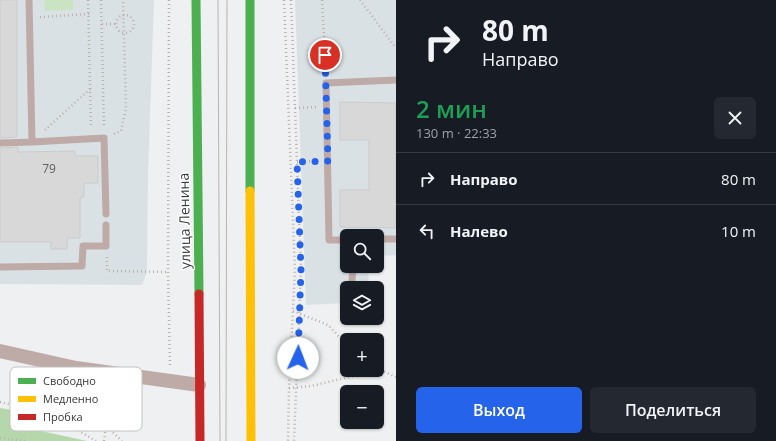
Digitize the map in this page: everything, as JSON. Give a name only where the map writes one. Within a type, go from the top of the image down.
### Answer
[{"type":"main road","name":"улица Ленина","points":[[196,0],[200,441]]},
{"type":"main road","points":[[250,0],[251,441]]},
{"type":"street","points":[[0,351],[72,367]]},
{"type":"street","points":[[142,378],[200,385]]},
{"type":"lane","points":[[29,0],[32,142]]},
{"type":"lane","points":[[340,240],[329,240],[326,82],[396,80]]},
{"type":"lane","points":[[1,143],[107,137],[106,214]]},
{"type":"lane","points":[[0,267],[82,266],[83,246],[106,246],[106,225]]},
{"type":"lane","points":[[384,239],[396,239]]},
{"type":"lane","points":[[352,281],[353,273]]},
{"type":"path","points":[[88,0],[92,139]]},
{"type":"path","points":[[101,0],[107,137],[121,131],[126,109],[123,0]]},
{"type":"path","points":[[169,0],[168,272],[170,382]]},
{"type":"path","points":[[284,0],[295,270],[288,441]]},
{"type":"path","points":[[291,0],[301,270],[294,441]]},
{"type":"path","points":[[322,0],[326,82]]},
{"type":"path","points":[[360,0],[396,48]]},
{"type":"path","points":[[29,18],[89,14]]},
{"type":"path","points":[[123,14],[126,14],[133,19],[134,28],[130,32],[124,33],[118,30],[116,24],[118,18],[123,14]]},
{"type":"path","points":[[102,24],[116,24]]},
{"type":"path","points":[[32,142],[90,88]]},
{"type":"path","points":[[295,108],[300,108]]},
{"type":"path","points":[[297,162],[328,161]]},
{"type":"path","points":[[107,271],[168,272]]},
{"type":"path","points":[[293,311],[328,325],[340,338]]},
{"type":"path","points":[[384,372],[396,377]]},
{"type":"path","points":[[289,388],[311,386],[346,377]]},
{"type":"path","points":[[0,402],[10,404]]},
{"type":"path","points":[[79,431],[96,441]]},
{"type":"path","points":[[104,441],[105,431]]},
{"type":"path","points":[[111,431],[122,441]]},
{"type":"path","points":[[0,438],[25,441]]},
{"type":"shaded area","points":[[0,0],[154,0],[148,174],[147,272],[142,285],[0,284]]},
{"type":"shaded area","points":[[295,0],[396,0],[396,255],[384,256],[384,229],[340,229],[340,273],[368,273],[369,281],[340,281],[340,303],[306,305]]},
{"type":"green space","points":[[44,0],[73,0],[73,10],[45,11]]},
{"type":"green space","points":[[0,408],[10,410],[10,431],[41,431],[87,441],[0,441]]},
{"type":"building","points":[[0,0],[17,0],[17,137],[0,138]]},
{"type":"building","points":[[340,102],[396,103],[396,228],[340,227],[340,190],[369,190],[369,140],[340,140]]},
{"type":"building","points":[[18,147],[18,152],[75,151],[75,156],[98,156],[98,183],[84,183],[84,197],[80,198],[80,238],[67,238],[67,249],[51,249],[51,242],[0,242],[0,148]]},
{"type":"tram line","points":[[218,0],[220,441]]},
{"type":"tram line","points":[[226,441],[227,0]]},
{"type":"traffic: fast","points":[[196,0],[199,294]]},
{"type":"traffic: fast","points":[[250,0],[250,191]]},
{"type":"traffic: slow","points":[[250,191],[251,441]]},
{"type":"traffic: jam","points":[[199,294],[200,441]]},
{"type":"route","points":[[298,358],[301,270],[297,162],[328,161],[325,55]]}]
